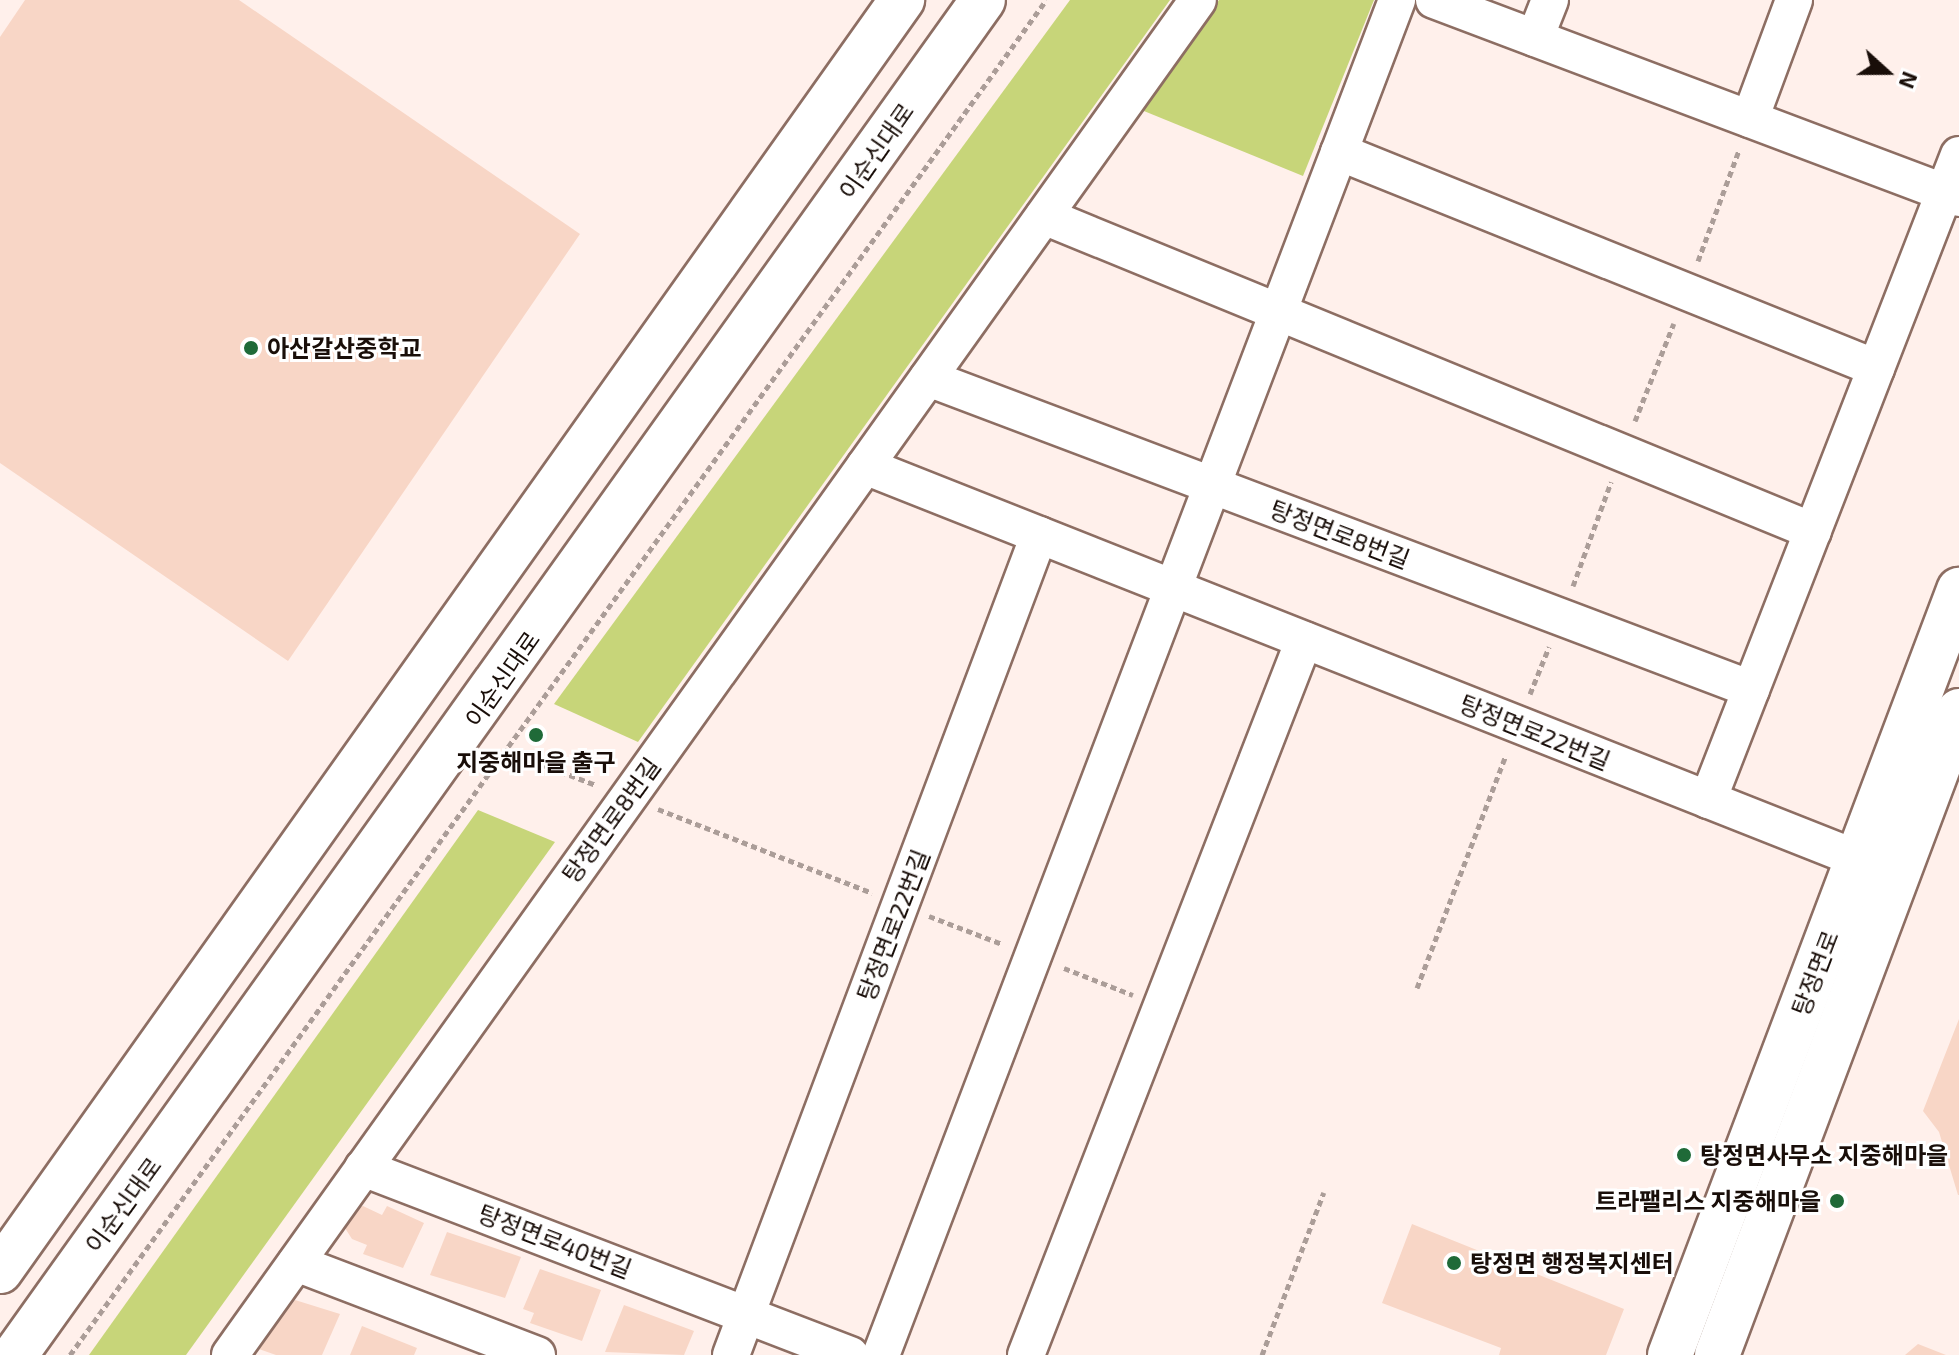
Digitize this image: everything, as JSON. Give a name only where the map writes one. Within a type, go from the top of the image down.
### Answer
[{"type":"main road","points":[[0,1271],[902,0]]},
{"type":"main road","name":"이순신대로","points":[[15,1355],[983,0]]},
{"type":"main road","name":"탕정면로","points":[[1717,1355],[1878,867],[1959,590]]},
{"type":"main road","name":"탕정면로","points":[[1670,1355],[1878,867],[1959,711]]},
{"type":"street","name":"탕정면로8번길","points":[[230,1355],[1198,0]]},
{"type":"street","points":[[881,1355],[1397,0]]},
{"type":"street","points":[[1434,0],[1952,195]]},
{"type":"street","points":[[1535,38],[1550,0]]},
{"type":"street","points":[[1750,119],[1794,0]]},
{"type":"street","points":[[1339,152],[1876,368]]},
{"type":"street","points":[[1708,800],[1876,368],[1952,195],[1959,155]]},
{"type":"street","points":[[1044,216],[1813,531]]},
{"type":"street","name":"탕정면로8번길","points":[[928,378],[1751,689]]},
{"type":"street","name":"탕정면로22번길","points":[[865,466],[1878,867]]},
{"type":"street","name":"탕정면로22번길","points":[[746,1314],[1039,535]]},
{"type":"street","points":[[1026,1355],[1304,640]]},
{"type":"street","name":"탕정면로40번길","points":[[363,1168],[850,1355]]},
{"type":"street","points":[[296,1263],[537,1355]]},
{"type":"street","points":[[731,1355],[746,1314]]},
{"type":"path","points":[[70,1355],[1046,0]]},
{"type":"path","points":[[1417,988],[1687,292],[1750,119]]},
{"type":"path","points":[[504,750],[1162,1006]]},
{"type":"path","points":[[1262,1355],[1324,1192]]},
{"type":"green space","points":[[1070,0],[1170,0],[638,742],[554,704]]},
{"type":"green space","points":[[1219,0],[1374,0],[1303,176],[1139,109]]},
{"type":"green space","points":[[478,810],[555,842],[186,1355],[89,1355]]},
{"type":"building","name":"아산갈산중학교","points":[[25,0],[239,0],[580,234],[288,661],[0,463],[0,37]]},
{"type":"building","points":[[1959,1019],[1958,1195],[1939,1132],[1923,1111]]},
{"type":"building","points":[[363,1206],[382,1215],[387,1206],[424,1223],[403,1268],[363,1254],[367,1245],[352,1239],[343,1225],[347,1212]]},
{"type":"building","name":"탕정면 행정복지센터","points":[[1412,1224],[1624,1309],[1606,1355],[1499,1355],[1501,1348],[1382,1303]]},
{"type":"building","points":[[447,1232],[521,1257],[505,1298],[430,1275]]},
{"type":"building","points":[[540,1269],[601,1290],[582,1341],[530,1323],[534,1313],[523,1309]]},
{"type":"building","points":[[295,1300],[340,1314],[322,1355],[276,1355],[256,1348]]},
{"type":"building","points":[[624,1305],[694,1331],[684,1355],[605,1352]]},
{"type":"building","points":[[362,1326],[417,1348],[414,1355],[350,1355]]},
{"type":"building","points":[[1918,1344],[1946,1355],[1905,1355]]},
{"type":"place","name":"아산갈산중학교","points":[[251,348]]},
{"type":"place","name":"지중해마을 출구","points":[[536,735]]},
{"type":"place","name":"탕정면사무소 지중해마을","points":[[1684,1155]]},
{"type":"place","name":"트라팰리스 지중해마을","points":[[1837,1201]]},
{"type":"place","name":"탕정면 행정복지센터","points":[[1454,1263]]}]
